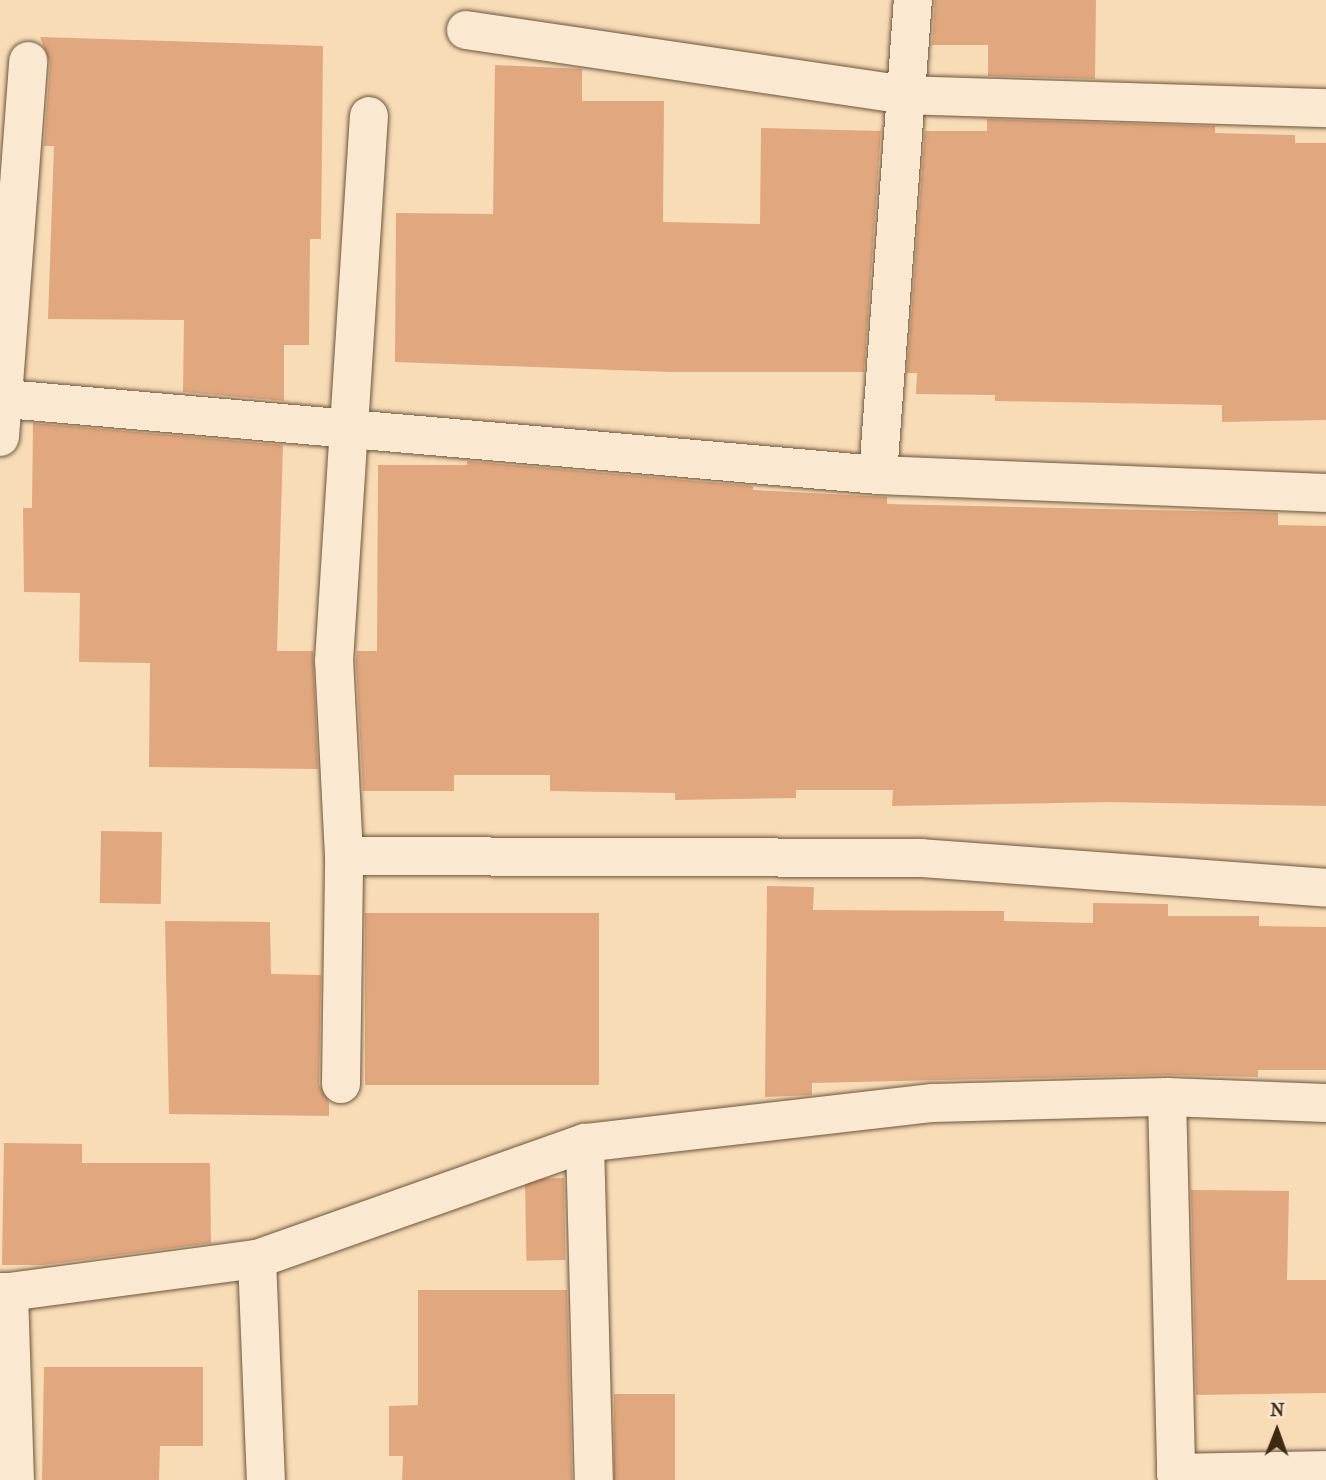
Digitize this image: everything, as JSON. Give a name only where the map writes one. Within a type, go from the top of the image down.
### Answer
[{"type":"street","points":[[878,475],[913,0]]},
{"type":"street","points":[[466,30],[904,95],[1326,108]]},
{"type":"street","points":[[0,437],[6,399],[28,61]]},
{"type":"street","points":[[341,1084],[344,856],[334,661],[369,116]]},
{"type":"street","points":[[6,399],[878,475],[1326,493]]},
{"type":"street","points":[[344,856],[922,858],[1326,888]]},
{"type":"street","points":[[1167,1097],[1177,1477],[1326,1470]]},
{"type":"street","points":[[15,1480],[4,1292],[257,1259],[585,1143],[933,1103],[1167,1097],[1326,1103]]},
{"type":"street","points":[[585,1143],[594,1480]]},
{"type":"street","points":[[257,1259],[267,1480]]},
{"type":"building","points":[[935,0],[1096,0],[1095,79],[988,76],[988,45],[932,45]]},
{"type":"building","points":[[40,37],[323,46],[321,239],[310,239],[309,345],[284,345],[284,401],[183,392],[184,320],[48,319],[54,146],[44,146],[50,63]]},
{"type":"building","points":[[495,65],[582,69],[582,101],[664,101],[663,222],[760,224],[761,128],[881,131],[864,372],[671,372],[395,362],[396,213],[493,214]]},
{"type":"building","points":[[987,119],[1215,126],[1215,133],[1295,135],[1295,143],[1326,143],[1326,420],[1222,422],[1222,405],[995,401],[995,395],[916,394],[917,373],[907,373],[925,131],[987,131]]},
{"type":"building","points":[[33,423],[283,445],[277,651],[313,651],[318,769],[149,767],[150,663],[79,662],[80,593],[24,592],[23,508],[32,508]]},
{"type":"building","points":[[467,461],[753,486],[753,490],[887,497],[887,504],[1278,513],[1278,525],[1326,526],[1326,806],[1108,802],[892,806],[893,790],[796,790],[796,798],[675,800],[675,793],[550,791],[550,775],[454,775],[454,791],[363,791],[356,661],[357,651],[377,651],[378,465],[467,465]]},
{"type":"building","points":[[101,831],[162,832],[161,904],[100,903]]},
{"type":"building","points":[[767,886],[814,887],[813,910],[1004,911],[1004,921],[1093,923],[1093,903],[1168,904],[1168,916],[1259,916],[1259,926],[1326,927],[1326,1070],[1258,1070],[1258,1077],[1166,1075],[812,1083],[812,1095],[765,1097]]},
{"type":"building","points":[[365,913],[599,913],[599,1085],[365,1085]]},
{"type":"building","points":[[165,921],[270,922],[271,974],[321,975],[319,1084],[329,1102],[329,1116],[169,1114]]},
{"type":"building","points":[[4,1143],[82,1144],[82,1163],[210,1163],[211,1243],[44,1265],[2,1265]]},
{"type":"building","points":[[564,1178],[565,1260],[526,1261],[525,1179]]},
{"type":"building","points":[[1191,1190],[1289,1191],[1287,1280],[1326,1280],[1326,1393],[1196,1395]]},
{"type":"building","points":[[418,1290],[567,1290],[572,1480],[402,1480],[403,1456],[389,1456],[389,1406],[418,1405]]},
{"type":"building","points":[[44,1367],[203,1367],[203,1446],[160,1446],[159,1480],[42,1480]]},
{"type":"building","points":[[614,1394],[675,1394],[675,1480],[614,1480]]}]
